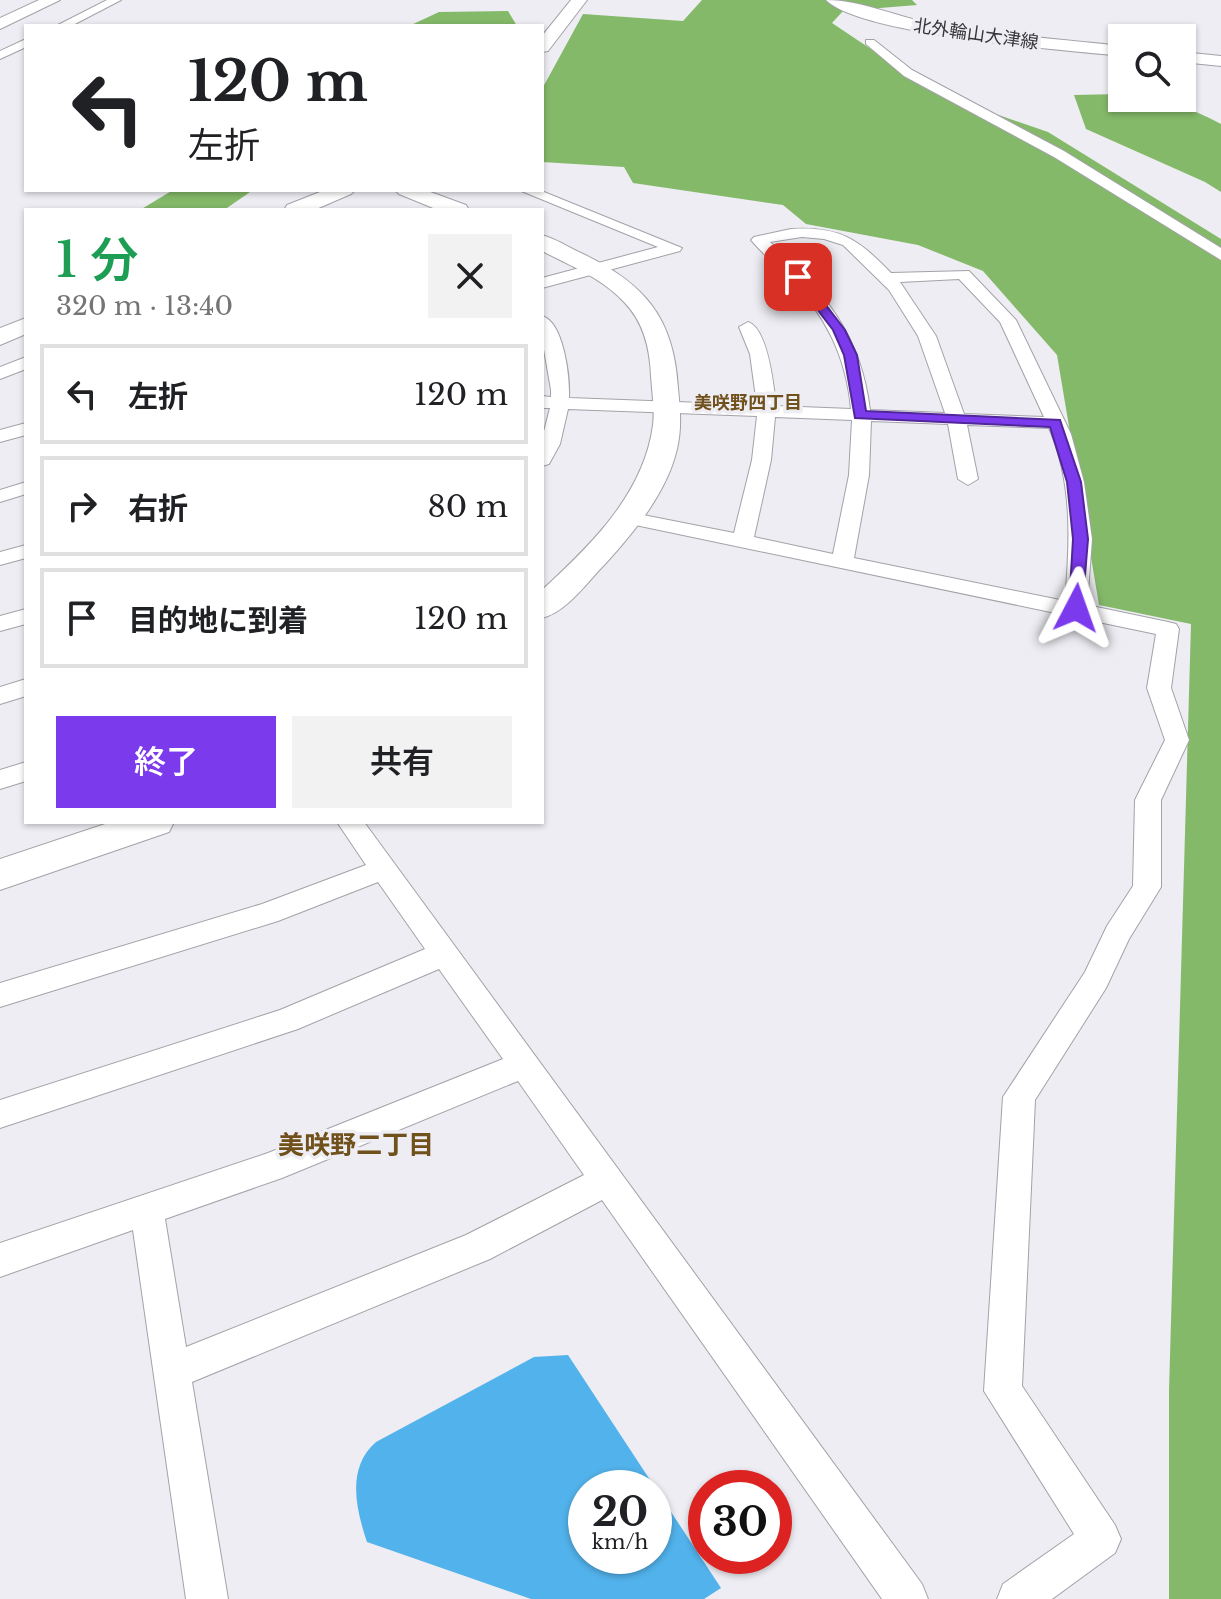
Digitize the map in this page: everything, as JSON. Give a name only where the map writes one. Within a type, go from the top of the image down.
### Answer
[{"type":"street","points":[[0,24],[52,0]]},
{"type":"street","points":[[66,24],[116,0]]},
{"type":"street","points":[[544,44],[579,0]]},
{"type":"street","name":"北外輪山大津線","points":[[834,0],[882,18],[938,30],[1108,49]]},
{"type":"street","points":[[870,42],[908,73],[1059,154],[1221,255]]},
{"type":"street","points":[[0,55],[24,44]]},
{"type":"street","points":[[1196,58],[1221,61]]},
{"type":"street","points":[[300,208],[339,192]]},
{"type":"street","points":[[411,192],[453,208]]},
{"type":"street","points":[[531,192],[674,248],[544,282]]},
{"type":"street","points":[[842,561],[857,507],[862,462],[860,415],[851,355],[839,330],[798,277],[759,240],[798,232],[846,240],[909,302],[930,336],[944,372],[957,418],[968,479]]},
{"type":"street","points":[[544,243],[610,277],[634,298],[651,320],[662,347],[667,427],[658,460],[628,518],[592,562],[544,606]]},
{"type":"street","points":[[888,278],[963,274],[1008,320],[1050,405],[1074,482],[1081,539],[1076,608]]},
{"type":"street","points":[[0,337],[24,326]]},
{"type":"street","points":[[544,326],[559,367],[551,402],[555,429],[544,455]]},
{"type":"street","points":[[742,541],[766,449],[768,411],[760,351],[748,327]]},
{"type":"street","points":[[0,374],[24,366]]},
{"type":"street","points":[[551,402],[1055,423]]},
{"type":"street","points":[[0,436],[24,430]]},
{"type":"street","points":[[0,496],[24,489]]},
{"type":"street","points":[[628,518],[1168,629],[1159,688],[1177,740],[1148,800],[1147,887],[1117,934],[1096,979],[1019,1097],[1003,1391],[1101,1539],[1018,1599]]},
{"type":"street","points":[[0,559],[24,552]]},
{"type":"street","points":[[0,624],[24,617]]},
{"type":"street","points":[[0,696],[24,688]]},
{"type":"street","points":[[0,780],[24,772]]},
{"type":"street","points":[[0,875],[149,824]]},
{"type":"street","points":[[351,824],[907,1599]]},
{"type":"street","points":[[0,995],[268,913],[384,869]]},
{"type":"street","points":[[0,1114],[287,1020],[446,953]]},
{"type":"street","points":[[0,1260],[270,1167],[524,1065]]},
{"type":"street","points":[[173,1371],[478,1247],[608,1180]]},
{"type":"street","points":[[147,1211],[207,1599]]},
{"type":"green space","points":[[702,0],[912,0],[917,5],[843,11],[832,23],[938,94],[1048,132],[1221,239],[1221,1599],[1169,1599],[1169,1391],[1191,624],[1099,605],[1057,355],[983,271],[918,245],[806,224],[783,205],[633,183],[624,167],[544,162],[544,85],[583,14],[683,21]]},
{"type":"green space","points":[[508,11],[516,24],[413,24],[439,12]]},
{"type":"green space","points":[[1108,94],[1108,112],[1196,112],[1221,124],[1221,192],[1086,129],[1074,95]]},
{"type":"green space","points":[[170,192],[250,192],[227,208],[143,208]]},
{"type":"water","points":[[568,1355],[644,1470],[568,1470],[568,1574],[672,1574],[672,1513],[688,1538],[688,1574],[712,1574],[721,1588],[704,1599],[531,1599],[367,1542],[357,1503],[357,1476],[360,1464],[376,1442],[534,1357]]},
{"type":"district","name":"美咲野四丁目","points":[[748,403]]},
{"type":"district","name":"美咲野二丁目","points":[[356,1145]]},
{"type":"route","points":[[798,277],[839,330],[851,355],[860,415],[1055,423],[1074,482],[1081,539],[1076,608]]}]
